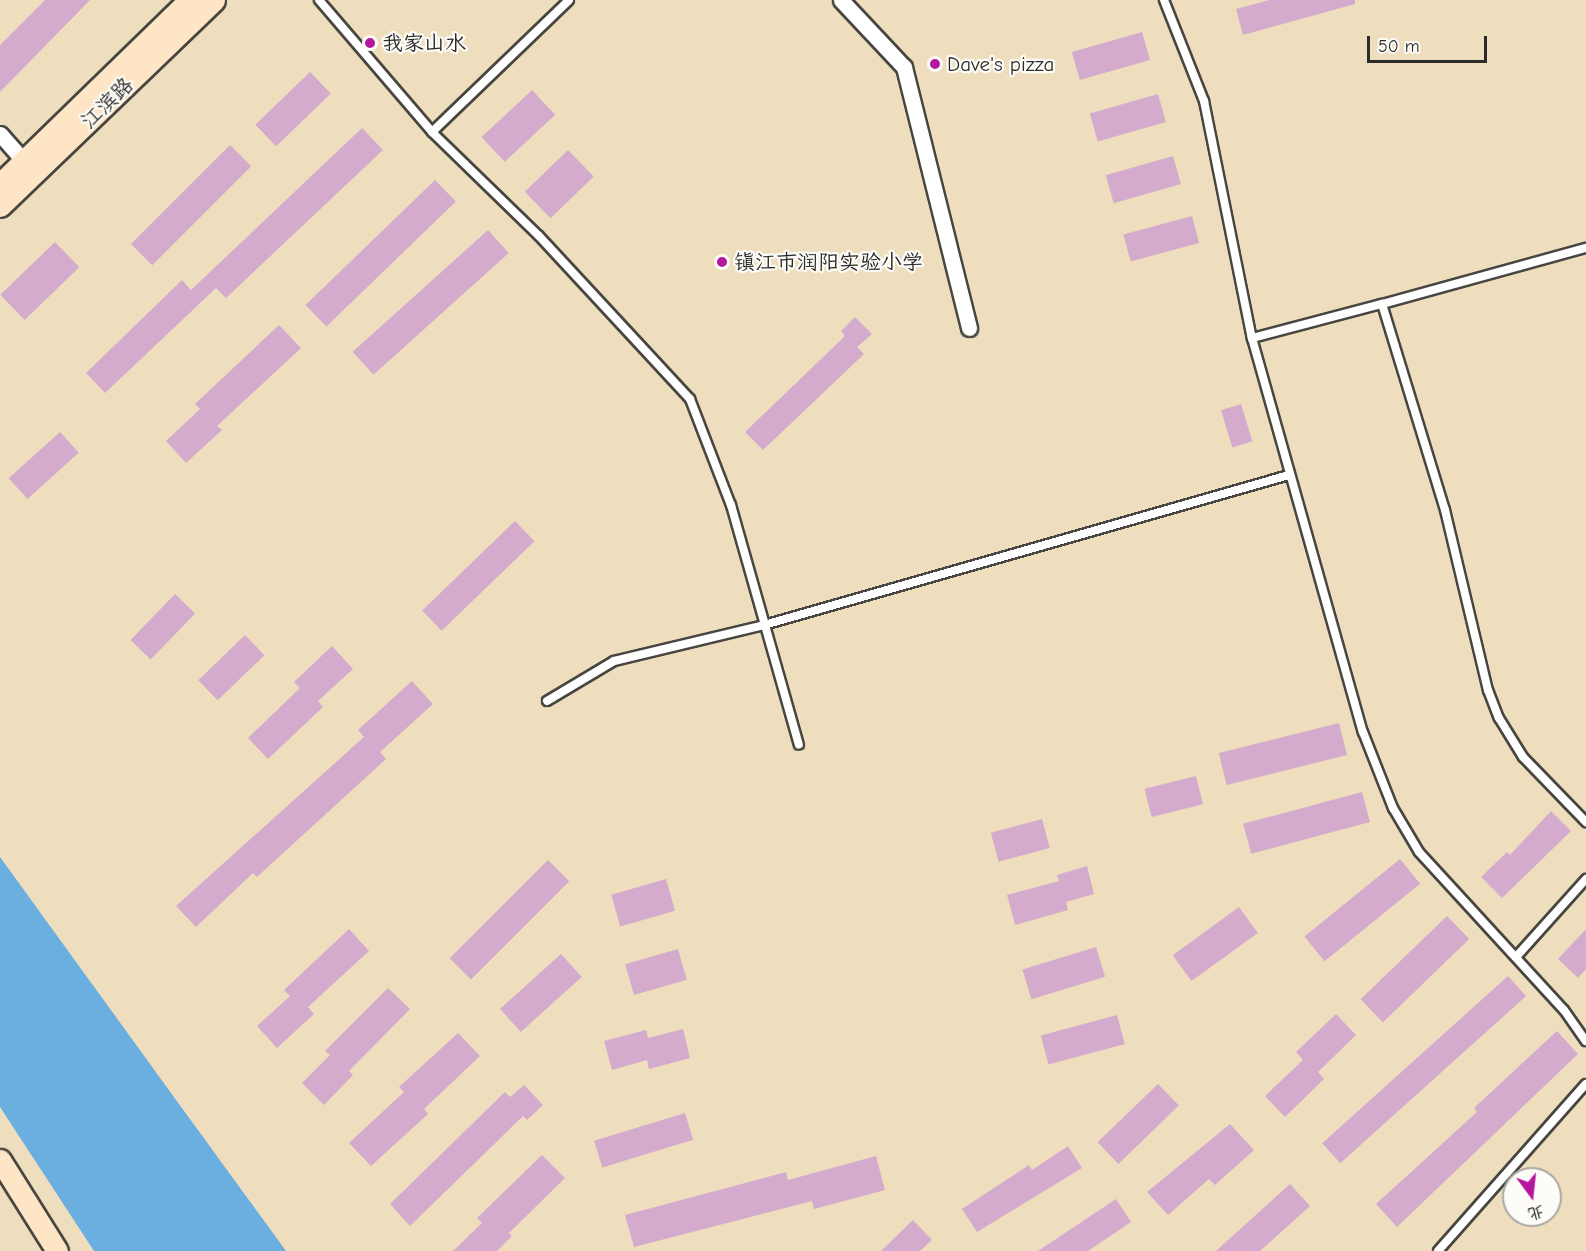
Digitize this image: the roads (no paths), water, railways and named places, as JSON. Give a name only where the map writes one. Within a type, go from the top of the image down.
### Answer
[{"type":"main road","name":"江滨路","points":[[0,206],[29,167],[189,0]]},
{"type":"main road","name":"江滨路","points":[[0,184],[29,167],[214,0]]},
{"type":"main road","points":[[0,1160],[57,1251]]},
{"type":"street","points":[[841,0],[904,67],[969,328]]},
{"type":"street","points":[[0,134],[29,167]]},
{"type":"lane","points":[[319,0],[432,132],[539,236],[690,399],[731,505],[799,745]]},
{"type":"lane","points":[[432,132],[570,0]]},
{"type":"lane","points":[[1164,0],[1204,100],[1252,339],[1288,475],[1363,732],[1393,808],[1419,852],[1516,957],[1586,1041]]},
{"type":"lane","points":[[1252,339],[1586,248]]},
{"type":"lane","points":[[1382,304],[1445,510],[1488,690],[1499,718],[1523,757],[1586,822]]},
{"type":"lane","points":[[547,701],[614,661],[764,625],[1288,475]]},
{"type":"lane","points":[[1516,957],[1586,879]]},
{"type":"lane","points":[[1438,1251],[1586,1084]]},
{"type":"water","points":[[0,857],[286,1251],[94,1251],[0,1107]]},
{"type":"place","name":"我家山水","points":[[370,43]]},
{"type":"place","name":"Dave's pizza","points":[[935,64]]},
{"type":"place","name":"镇江市润阳实验小学","points":[[722,262]]}]
